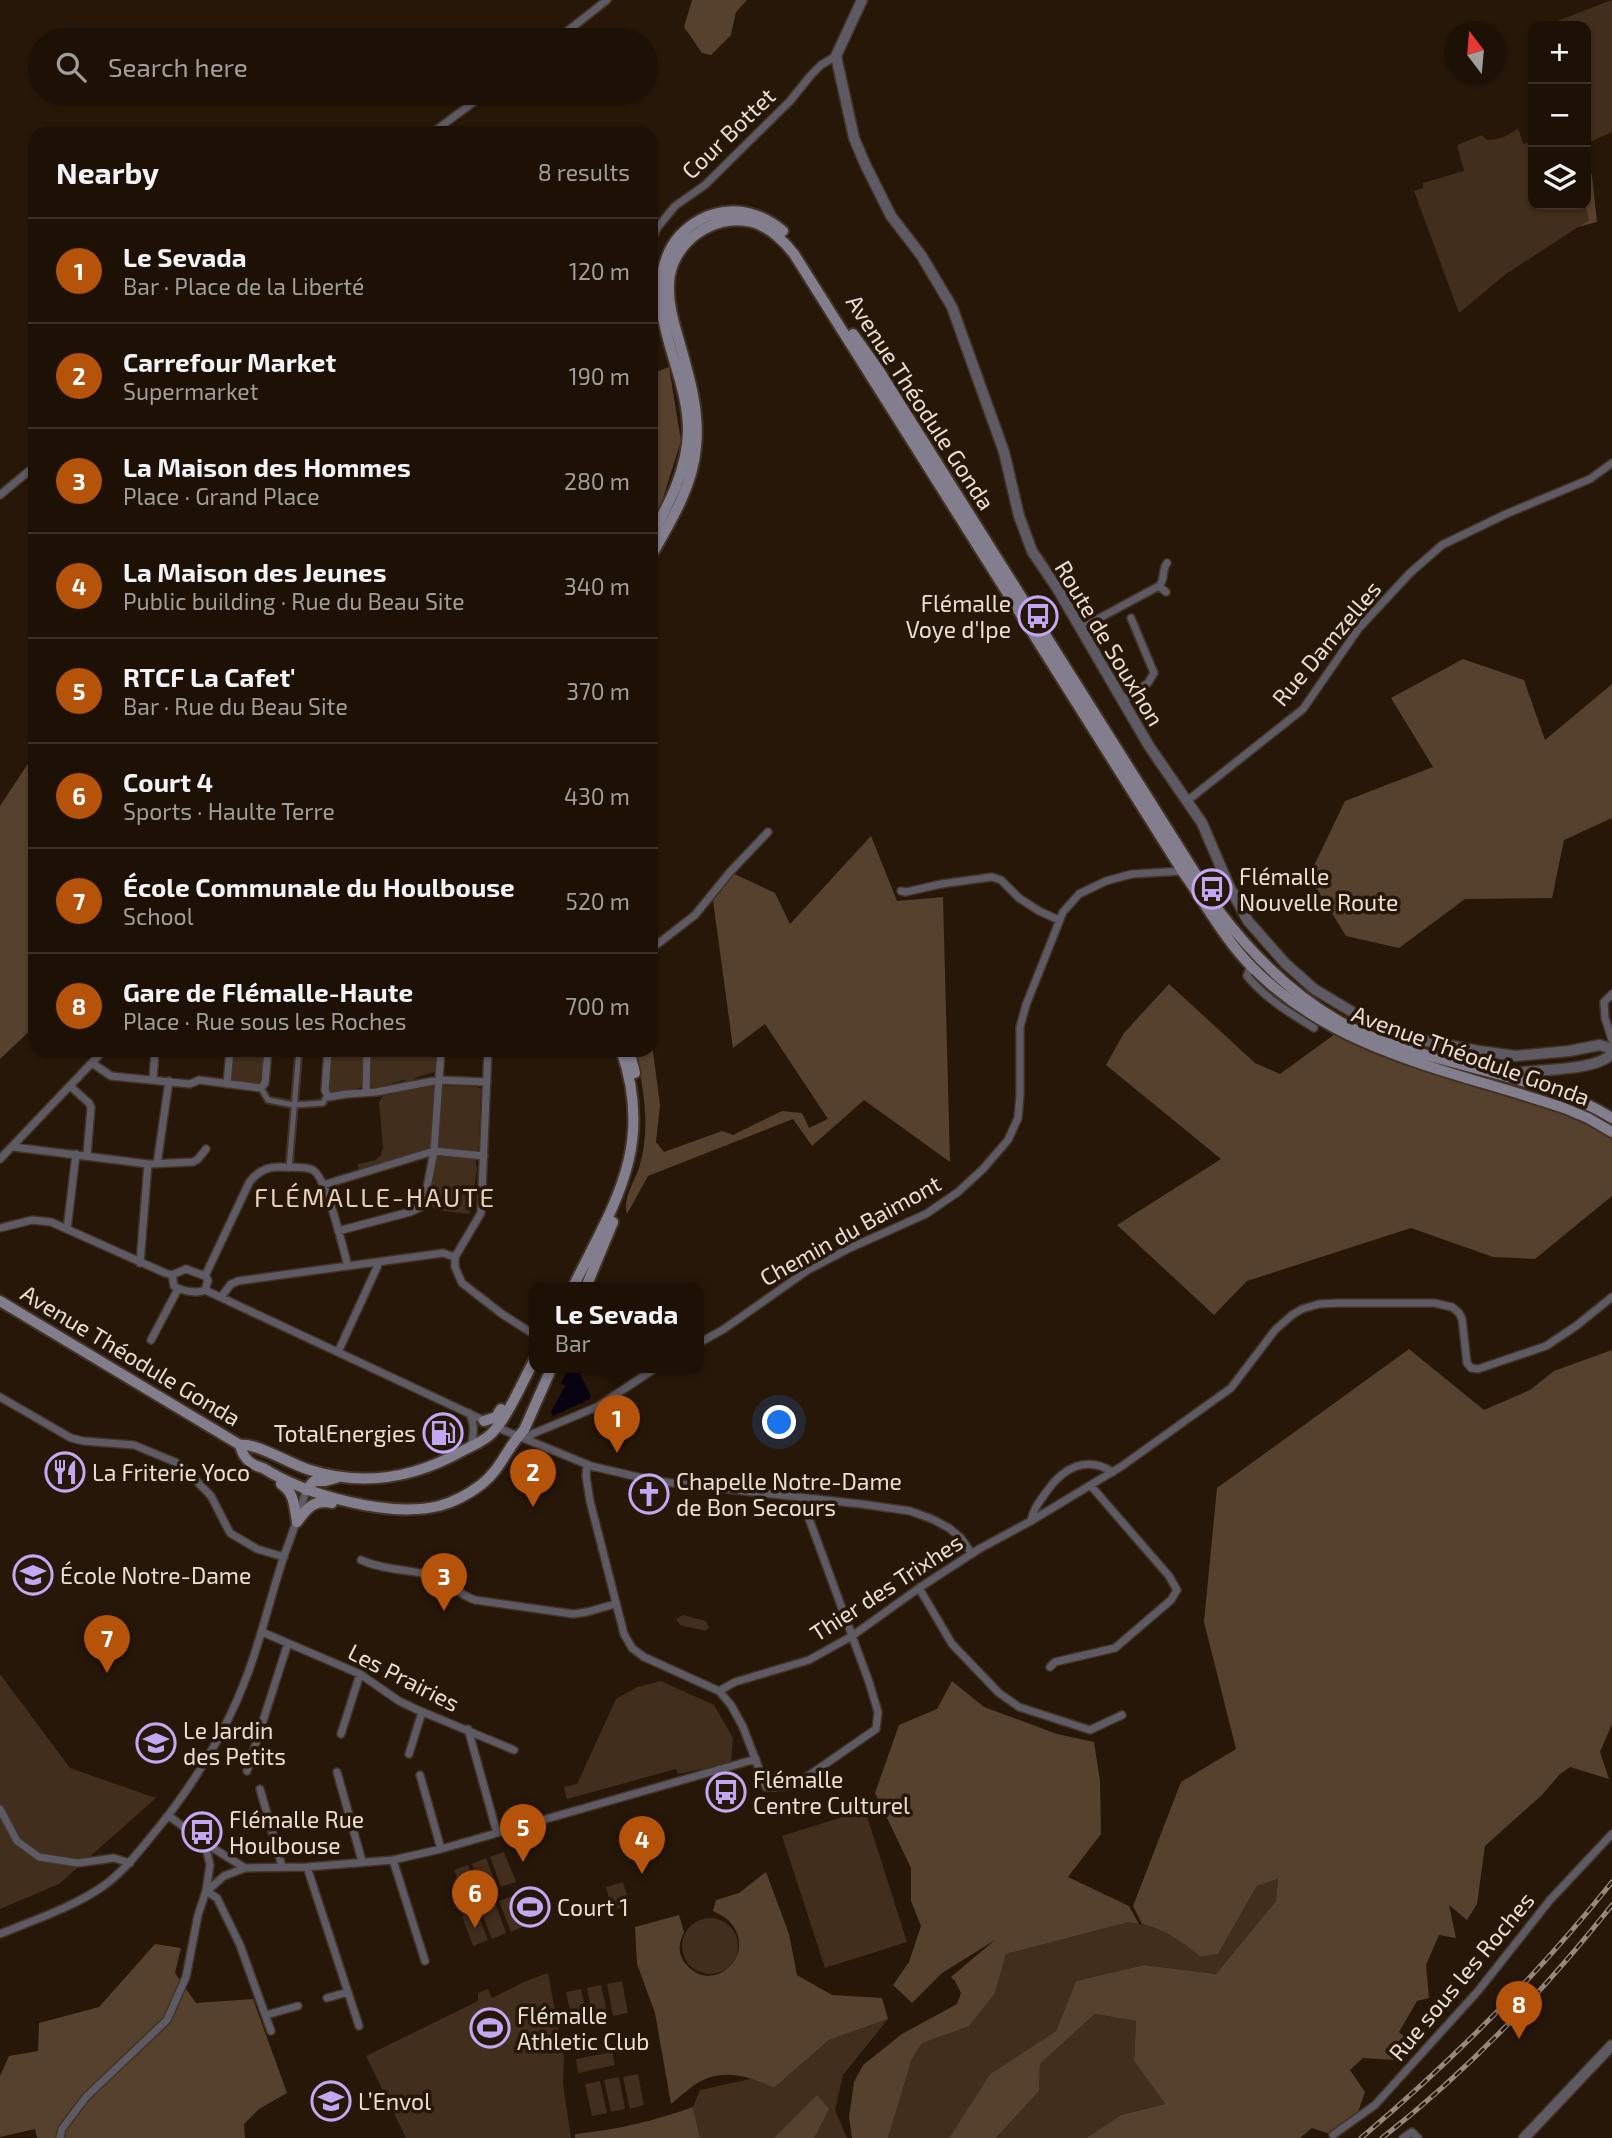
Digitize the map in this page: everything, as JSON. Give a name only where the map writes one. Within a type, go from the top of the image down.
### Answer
[{"type":"main road","name":"Avenue Théodule Gonda","points":[[658,523],[682,474],[688,430],[686,408],[660,304],[662,268],[675,241],[694,223],[723,212],[753,214],[778,227],[789,237],[830,302],[878,369],[1230,941],[1315,1007],[1360,1032],[1559,1091],[1612,1118]]},
{"type":"main road","name":"Avenue Théodule Gonda","points":[[658,543],[690,477],[698,429],[695,405],[670,303],[668,283],[671,271],[683,248],[699,232],[726,221],[741,220],[753,223],[774,233],[794,254],[1187,869]]},
{"type":"main road","name":"Avenue Théodule Gonda","points":[[1254,962],[1276,989],[1303,1010],[1377,1049],[1564,1108],[1612,1132]]},
{"type":"main road","points":[[573,1282],[616,1203],[625,1178],[634,1113],[631,1084],[623,1057]]},
{"type":"main road","points":[[588,1282],[629,1181],[638,1140],[637,1083],[631,1057]]},
{"type":"main road","name":"Avenue Théodule Gonda","points":[[0,1301],[240,1445],[250,1444],[299,1466],[338,1476],[377,1479],[411,1474],[484,1440],[497,1427],[529,1370]]},
{"type":"main road","points":[[484,1420],[496,1418],[529,1360]]},
{"type":"main road","name":"Avenue Théodule Gonda","points":[[240,1445],[243,1455],[256,1466],[306,1490],[375,1505],[420,1508],[438,1506],[464,1496],[498,1469],[523,1437],[549,1373]]},
{"type":"main road","points":[[256,1466],[260,1472],[291,1492],[297,1522]]},
{"type":"main road","points":[[299,1466],[306,1490]]},
{"type":"main road","points":[[306,1490],[314,1481],[328,1481],[338,1476]]},
{"type":"main road","points":[[297,1522],[308,1507],[318,1502],[364,1509],[375,1505]]},
{"type":"street","points":[[571,28],[607,0]]},
{"type":"street","points":[[836,55],[862,0]]},
{"type":"street","name":"Cour Bottet","points":[[658,227],[675,206],[705,185],[790,101],[821,65],[836,55]]},
{"type":"street","name":"Route de Souxhon","points":[[836,55],[854,138],[864,164],[891,216],[921,256],[952,307],[1004,452],[1027,541],[1149,746],[1205,828],[1229,886],[1248,921],[1285,963],[1314,989],[1388,1030],[1411,1038],[1516,1056],[1600,1045],[1611,1054]]},
{"type":"street","points":[[441,126],[470,105]]},
{"type":"street","name":"Rue Damzelles","points":[[1187,801],[1303,709],[1359,628],[1410,573],[1443,545],[1506,514],[1590,479],[1612,463]]},
{"type":"street","points":[[0,495],[28,472]]},
{"type":"street","points":[[1081,628],[1163,589],[1164,566],[1167,563]]},
{"type":"street","points":[[1122,701],[1148,683],[1154,673],[1131,618]]},
{"type":"street","points":[[658,944],[695,915],[730,872],[768,832]]},
{"type":"street","name":"Chemin du Baimont","points":[[704,1340],[808,1270],[926,1214],[958,1192],[998,1153],[1013,1132],[1018,1118],[1019,1041],[1022,1020],[1059,920],[1067,906],[1079,894],[1106,880],[1132,874],[1187,869]]},
{"type":"street","points":[[901,891],[992,877],[1001,880],[1019,898],[1039,911],[1059,920]]},
{"type":"street","name":"Avenue Théodule Gonda","points":[[1254,962],[1247,976],[1259,990],[1314,1028]]},
{"type":"street","points":[[1612,994],[1604,1002],[1605,1018],[1612,1040]]},
{"type":"street","points":[[1411,1038],[1431,1055]]},
{"type":"street","points":[[1504,1075],[1594,1063],[1611,1054]]},
{"type":"street","points":[[0,1159],[98,1057]]},
{"type":"street","points":[[153,1080],[155,1057]]},
{"type":"street","points":[[227,1084],[229,1057]]},
{"type":"street","points":[[261,1088],[265,1083],[267,1057]]},
{"type":"street","points":[[289,1168],[298,1057]]},
{"type":"street","points":[[261,1088],[268,1100],[294,1105],[323,1102],[327,1096],[328,1057]]},
{"type":"street","points":[[366,1092],[367,1057]]},
{"type":"street","points":[[338,1231],[421,1207],[426,1198],[434,1151],[441,1057]]},
{"type":"street","points":[[488,1057],[481,1213],[455,1257],[455,1267],[462,1283],[529,1331]]},
{"type":"street","points":[[92,1063],[111,1076],[190,1084],[199,1080],[261,1088]]},
{"type":"street","points":[[327,1096],[376,1093],[439,1080],[487,1082]]},
{"type":"street","points":[[140,1263],[153,1164],[169,1081]]},
{"type":"street","points":[[70,1086],[91,1107],[87,1155]]},
{"type":"street","points":[[13,1147],[153,1164],[193,1162],[206,1149]]},
{"type":"street","points":[[323,1185],[434,1151],[484,1156]]},
{"type":"street","points":[[67,1229],[76,1154]]},
{"type":"street","points":[[205,1276],[252,1178],[269,1167],[314,1171],[323,1185],[348,1266]]},
{"type":"street","points":[[0,1228],[32,1220],[51,1222],[172,1275],[186,1269],[205,1276],[208,1280],[201,1293],[178,1289],[174,1286],[172,1275]]},
{"type":"street","points":[[221,1297],[231,1284],[238,1281],[443,1253],[455,1257]]},
{"type":"street","points":[[338,1352],[379,1263]]},
{"type":"street","points":[[151,1340],[178,1289]]},
{"type":"street","points":[[205,1290],[497,1427],[587,1464],[618,1474],[655,1481],[889,1508],[920,1514],[949,1528],[961,1538],[972,1554]]},
{"type":"street","name":"Thier des Trixhes","points":[[719,1691],[735,1682],[809,1660],[852,1636],[972,1554],[1113,1472],[1231,1388],[1275,1330],[1292,1315],[1311,1306],[1339,1303],[1413,1303],[1452,1307],[1462,1320],[1466,1363],[1471,1368],[1478,1368],[1546,1346],[1612,1297]]},
{"type":"street","points":[[523,1437],[597,1407],[648,1373]]},
{"type":"street","points":[[0,1397],[71,1438],[134,1445],[175,1462],[211,1496],[230,1533],[257,1549],[284,1557]]},
{"type":"street","points":[[469,1412],[474,1433],[471,1446]]},
{"type":"street","points":[[531,1417],[533,1425],[544,1430]]},
{"type":"street","points":[[587,1464],[587,1485],[624,1633],[637,1653],[719,1691],[731,1705],[743,1727],[766,1787],[795,1785],[876,1729],[878,1712],[807,1513],[807,1498]]},
{"type":"street","points":[[1031,1521],[1043,1496],[1056,1478],[1067,1470],[1081,1465],[1093,1465],[1106,1467],[1113,1472]]},
{"type":"street","points":[[1050,1667],[1055,1662],[1115,1648],[1171,1600],[1177,1590],[1169,1576],[1091,1486]]},
{"type":"street","points":[[0,1934],[61,1910],[102,1887],[130,1863],[188,1789],[230,1715],[247,1676],[306,1490]]},
{"type":"street","points":[[361,1560],[437,1577],[467,1598],[475,1600],[573,1614],[615,1604]]},
{"type":"street","points":[[919,1588],[952,1644],[999,1693],[1019,1707],[1090,1730],[1122,1716]]},
{"type":"street","name":"Les Prairies","points":[[262,1632],[360,1674],[399,1701],[422,1712],[468,1729],[497,1833]]},
{"type":"street","points":[[247,1772],[288,1643]]},
{"type":"street","points":[[341,1734],[360,1674]]},
{"type":"street","points":[[409,1754],[422,1712]]},
{"type":"street","points":[[468,1729],[514,1750]]},
{"type":"street","points":[[206,1891],[225,1876],[245,1868],[307,1867],[393,1860],[441,1849],[756,1759]]},
{"type":"street","points":[[337,1772],[362,1861]]},
{"type":"street","points":[[420,1775],[441,1849]]},
{"type":"street","points":[[260,1788],[282,1866]]},
{"type":"street","points":[[0,1809],[17,1841],[39,1857],[78,1863],[114,1858],[130,1863]]},
{"type":"street","points":[[169,1816],[245,1868]]},
{"type":"street","name":"Rue sous les Roches","points":[[1333,2135],[1376,2105],[1478,1991],[1550,1900],[1612,1834]]},
{"type":"street","points":[[60,2138],[62,2129],[86,2097],[167,2020],[186,1977],[198,1915],[206,1891],[210,1865],[205,1843]]},
{"type":"street","points":[[393,1860],[425,1961]]},
{"type":"street","points":[[307,1867],[359,2026]]},
{"type":"street","points":[[206,1891],[217,1898],[240,1945],[271,2031]]},
{"type":"street","points":[[327,1998],[348,1992]]},
{"type":"street","points":[[266,2015],[298,2006]]},
{"type":"street","points":[[1524,2138],[1612,2045]]},
{"type":"street","points":[[1403,2138],[1415,2135]]},
{"type":"shaded area","points":[[692,0],[747,0],[736,12],[731,35],[711,55],[702,53],[684,27]]},
{"type":"shaded area","points":[[1612,0],[1612,132],[1591,142],[1591,21],[1557,21]]},
{"type":"shaded area","points":[[1518,128],[1523,144],[1528,143],[1528,210],[1586,210],[1589,220],[1506,274],[1459,313],[1414,191],[1423,188],[1423,183],[1464,171],[1457,145],[1482,135],[1487,140],[1507,135]]},
{"type":"shaded area","points":[[1591,172],[1597,222],[1578,227],[1589,220],[1586,210],[1591,210]]},
{"type":"shaded area","points":[[669,367],[681,441],[658,512],[658,371]]},
{"type":"shaded area","points":[[1463,659],[1524,680],[1545,740],[1612,684],[1612,818],[1564,840],[1552,898],[1465,899],[1399,948],[1346,936],[1309,876],[1345,801],[1433,767],[1391,698]]},
{"type":"shaded area","points":[[28,764],[28,1033],[0,1059],[0,806]]},
{"type":"shaded area","points":[[871,836],[897,901],[943,897],[950,1162],[864,1100],[812,1146],[793,1119],[648,1176],[627,1214],[627,1197],[639,1168],[645,1139],[643,1094],[636,1057],[654,1057],[660,1105],[656,1142],[664,1152],[722,1131],[733,1135],[782,1111],[802,1113],[809,1128],[828,1119],[765,1024],[733,1048],[712,893],[730,872],[775,893],[790,924]]},
{"type":"shaded area","points":[[1169,984],[1255,1063],[1280,1074],[1335,1034],[1374,1053],[1575,1116],[1598,1127],[1612,1138],[1612,1196],[1535,1259],[1493,1257],[1411,1228],[1247,1281],[1214,1315],[1117,1225],[1221,1159],[1106,1065],[1124,1033]]},
{"type":"shaded area","points":[[233,1057],[265,1057],[263,1082],[258,1084],[232,1080]]},
{"type":"shaded area","points":[[331,1057],[364,1057],[361,1087],[332,1093],[329,1087]]},
{"type":"shaded area","points":[[369,1057],[438,1057],[438,1070],[411,1082],[403,1080],[375,1089],[369,1081]]},
{"type":"shaded area","points":[[442,1085],[481,1089],[477,1151],[437,1145]]},
{"type":"shaded area","points":[[433,1087],[435,1092],[430,1150],[359,1172],[358,1164],[376,1160],[381,1155],[383,1147],[379,1102],[383,1096]]},
{"type":"shaded area","points":[[439,1155],[475,1157],[477,1169],[470,1214],[436,1210],[429,1203],[436,1158]]},
{"type":"shaded area","points":[[1409,1349],[1484,1410],[1530,1390],[1554,1371],[1612,1350],[1612,1724],[1600,1752],[1609,1779],[1570,1767],[1485,1846],[1477,1904],[1467,1920],[1449,1905],[1456,1938],[1439,1935],[1426,1965],[1429,1998],[1417,2001],[1399,2032],[1410,2042],[1393,2060],[1363,2058],[1350,2070],[1365,2092],[1355,2121],[1333,2135],[1312,2128],[1300,2138],[1086,2138],[1121,2115],[1165,2104],[1134,2061],[1136,2021],[1095,2014],[1040,2064],[1039,2091],[996,2138],[949,2138],[990,2074],[1056,2031],[1076,1981],[1144,1965],[1216,1974],[1276,1901],[1278,1879],[1257,1886],[1218,1954],[1201,1957],[1166,1933],[1142,1924],[1133,1906],[1181,1782],[1236,1749],[1204,1622],[1217,1488]]},
{"type":"shaded area","points":[[566,1373],[580,1373],[591,1396],[590,1399],[553,1416],[551,1412],[565,1386],[561,1383]]},
{"type":"shaded area","points":[[683,1615],[706,1621],[709,1628],[705,1631],[680,1625],[676,1619]]},
{"type":"shaded area","points":[[0,1674],[70,1768],[156,1798],[59,1884],[0,1909]]},
{"type":"shaded area","points":[[661,1681],[714,1705],[733,1738],[731,1763],[678,1774],[676,1769],[567,1799],[564,1787],[577,1784],[616,1699],[637,1687]]},
{"type":"shaded area","points":[[952,1681],[984,1707],[1057,1734],[1094,1742],[1100,1781],[1101,1834],[1068,1877],[1129,1906],[1139,1924],[1129,1922],[1006,1954],[995,1993],[969,2026],[922,2043],[912,2059],[888,2138],[852,2138],[849,2117],[854,2082],[863,2065],[902,2034],[957,2004],[961,1993],[951,1977],[995,1940],[942,1973],[912,2003],[893,1985],[909,1962],[921,1926],[911,1901],[911,1868],[875,1793],[899,1725],[937,1709]]},
{"type":"shaded area","points":[[865,1810],[907,1942],[825,1968],[782,1836]]},
{"type":"shaded area","points":[[504,1852],[516,1882],[501,1887],[490,1857]]},
{"type":"shaded area","points":[[486,1858],[498,1889],[483,1894],[472,1864]]},
{"type":"shaded area","points":[[468,1865],[479,1895],[465,1901],[454,1870]]},
{"type":"shaded area","points":[[766,1872],[789,1934],[797,1975],[832,1995],[882,1998],[888,2019],[829,2040],[774,2088],[748,2078],[721,2075],[699,2082],[671,2104],[655,2013],[637,1964],[635,1927],[679,1915],[684,1932],[680,1944],[682,1959],[696,1973],[708,1976],[720,1973],[730,1966],[739,1944],[736,1932],[727,1919],[713,1911],[716,1900],[739,1893]]},
{"type":"shaded area","points":[[1278,1879],[1276,1901],[1216,1974],[1144,1965],[1076,1981],[1056,2031],[990,2074],[949,2138],[888,2138],[912,2059],[922,2042],[969,2025],[995,1993],[1006,1954],[1129,1922],[1157,1927],[1201,1957],[1218,1954],[1257,1886]]},
{"type":"shaded area","points":[[623,1882],[630,1905],[612,1910],[606,1887]]},
{"type":"shaded area","name":"Court 1","points":[[532,1889],[543,1919],[529,1925],[517,1894]]},
{"type":"shaded area","points":[[513,1896],[525,1926],[511,1932],[499,1901]]},
{"type":"shaded area","points":[[495,1903],[506,1933],[492,1939],[480,1909]]},
{"type":"shaded area","points":[[476,1910],[488,1940],[473,1946],[462,1916]]},
{"type":"shaded area","points":[[704,1918],[716,1918],[726,1922],[734,1930],[738,1946],[734,1962],[726,1970],[716,1974],[704,1974],[694,1970],[686,1962],[682,1952],[682,1940],[686,1930],[694,1922]]},
{"type":"shaded area","points":[[155,1944],[181,1948],[175,1973],[196,2003],[253,1999],[287,2093],[259,2109],[244,2124],[245,2138],[37,2138],[35,2129],[0,2137],[0,2076],[9,2056],[38,2051],[39,2023],[99,2007]]},
{"type":"shaded area","name":"Flémalle Athletic Club","points":[[548,1973],[564,2059],[563,2084],[571,2138],[406,2138],[366,2056],[478,2001],[478,1993],[488,1989],[492,1998]]},
{"type":"shaded area","points":[[622,1981],[628,2013],[613,2016],[607,1984]]},
{"type":"shaded area","points":[[601,1985],[608,2017],[593,2020],[587,1988]]},
{"type":"shaded area","points":[[581,1989],[588,2021],[573,2024],[566,1992]]},
{"type":"shaded area","points":[[1095,2014],[1136,2021],[1134,2061],[1165,2104],[1121,2115],[1086,2138],[996,2138],[1039,2091],[1040,2064]]},
{"type":"shaded area","points":[[888,2019],[843,2075],[835,2110],[847,2138],[700,2138],[693,2107],[700,2090],[755,2078],[774,2088],[829,2040]]},
{"type":"shaded area","points":[[612,2052],[615,2065],[578,2073],[576,2059]]},
{"type":"shaded area","points":[[638,2074],[644,2105],[630,2109],[623,2077]]},
{"type":"shaded area","points":[[619,2077],[625,2109],[611,2112],[604,2080]]},
{"type":"shaded area","points":[[600,2081],[607,2113],[592,2116],[585,2084]]},
{"type":"shaded area","points":[[817,2095],[829,2109],[814,2138],[774,2138]]},
{"type":"shaded area","points":[[693,2107],[700,2138],[575,2138],[575,2134],[635,2124]]},
{"type":"railway","points":[[1361,2138],[1461,2048],[1524,1984],[1612,1882]]},
{"type":"railway","points":[[1382,2138],[1445,2085],[1504,2028],[1560,1968],[1612,1905]]},
{"type":"place","name":"Flémalle Voye d'Ipe","points":[[1038,616]]},
{"type":"place","name":"Flémalle Nouvelle Route","points":[[1212,889]]},
{"type":"place","name":"TotalEnergies","points":[[443,1433]]},
{"type":"place","name":"Le Sevada","points":[[617,1453]]},
{"type":"place","name":"La Friterie Yoco","points":[[65,1472]]},
{"type":"place","name":"Chapelle Notre-Dame de Bon Secours","points":[[649,1494]]},
{"type":"place","name":"Carrefour Market","points":[[533,1507]]},
{"type":"place","name":"École Notre-Dame","points":[[33,1575]]},
{"type":"place","name":"La Maison des Hommes","points":[[444,1611]]},
{"type":"place","name":"École Communale du Houlbouse","points":[[107,1673]]},
{"type":"place","name":"Le Jardin des Petits","points":[[156,1743]]},
{"type":"place","name":"Flémalle Centre Culturel","points":[[726,1792]]},
{"type":"place","name":"Flémalle Rue Houlbouse","points":[[202,1832]]},
{"type":"place","name":"RTCF La Cafet'","points":[[523,1862]]},
{"type":"place","name":"La Maison des Jeunes","points":[[642,1874]]},
{"type":"place","name":"Court 1","points":[[530,1907]]},
{"type":"place","name":"Court 4","points":[[475,1928]]},
{"type":"place","name":"Flémalle Athletic Club","points":[[490,2028]]},
{"type":"place","name":"Gare de Flémalle-Haute","points":[[1519,2039]]},
{"type":"place","name":"L’Envol","points":[[331,2101]]},
{"type":"district","name":"FLÉMALLE-HAUTE","points":[[375,1196]]}]
